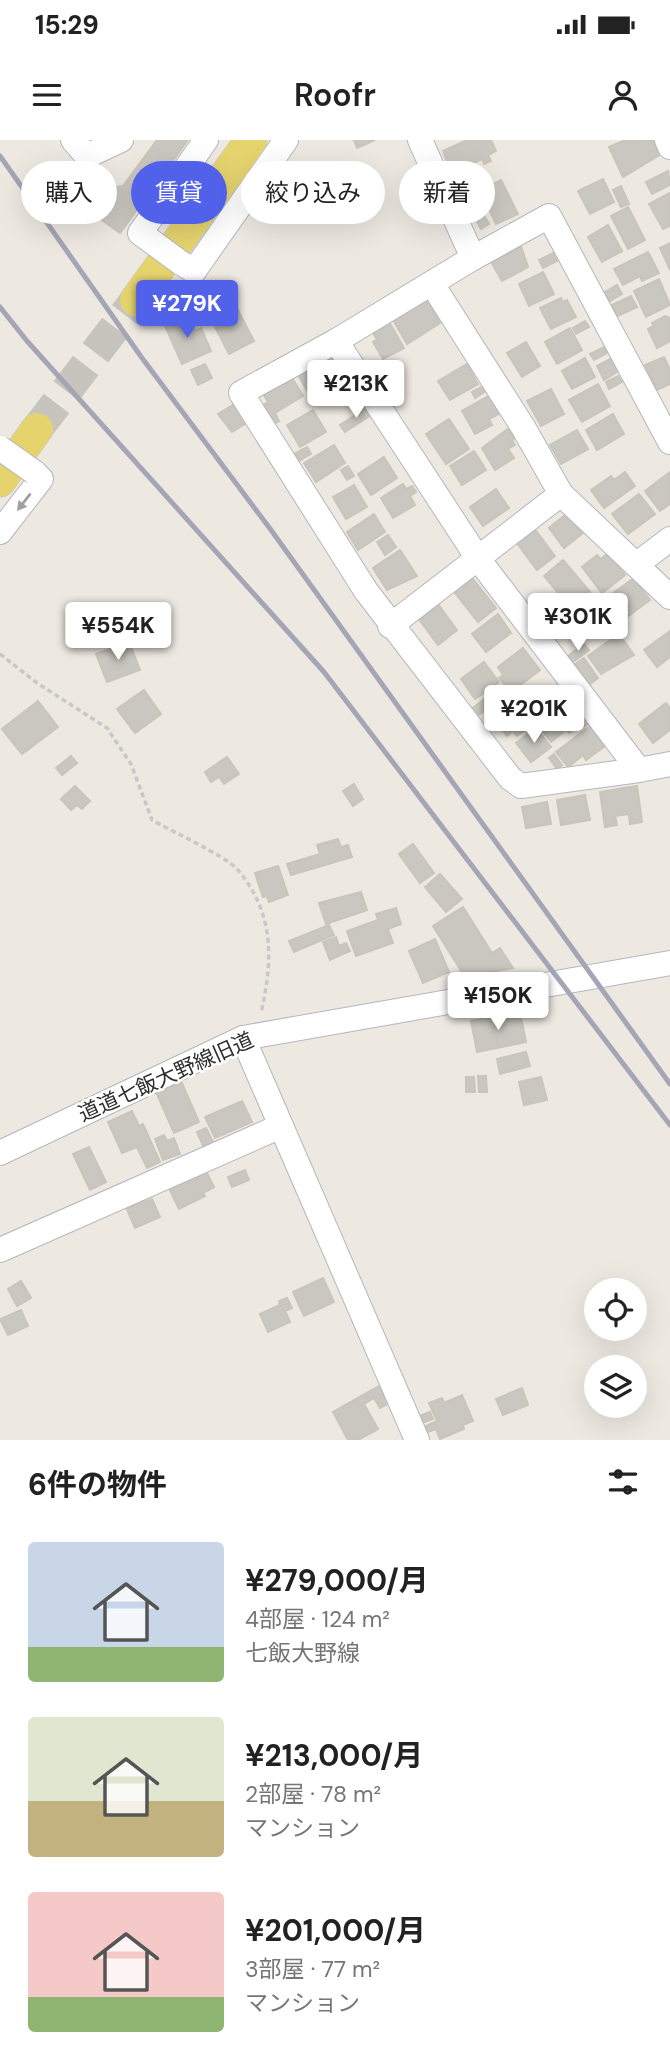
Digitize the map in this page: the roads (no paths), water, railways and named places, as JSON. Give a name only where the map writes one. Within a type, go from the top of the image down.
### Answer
[{"type":"main road","points":[[136,300],[251,140]]},
{"type":"main road","points":[[0,481],[37,429]]},
{"type":"street","points":[[73,140],[87,156],[121,140]]},
{"type":"street","points":[[206,140],[140,233],[194,271],[286,140]]},
{"type":"street","points":[[420,140],[473,258]]},
{"type":"street","points":[[667,140],[670,147]]},
{"type":"street","points":[[670,442],[549,216],[473,258],[336,341],[241,393],[390,625],[510,778],[521,786],[670,764]]},
{"type":"street","points":[[432,284],[523,427],[561,494],[670,597]]},
{"type":"street","points":[[336,341],[480,560],[639,770]]},
{"type":"street","points":[[0,448],[41,479],[0,532]]},
{"type":"street","points":[[390,625],[480,560],[561,494]]},
{"type":"street","points":[[637,564],[670,539]]},
{"type":"street","name":"道道七飯大野線旧道","points":[[0,1153],[252,1036],[670,963]]},
{"type":"street","points":[[252,1036],[281,1126],[415,1439]]},
{"type":"street","points":[[0,1250],[281,1126]]},
{"type":"tunnel","points":[[37,429],[136,300]]},
{"type":"railway","points":[[0,156],[142,358],[271,530],[670,1084]]},
{"type":"railway","points":[[0,307],[27,341],[324,672],[670,1125]]}]
